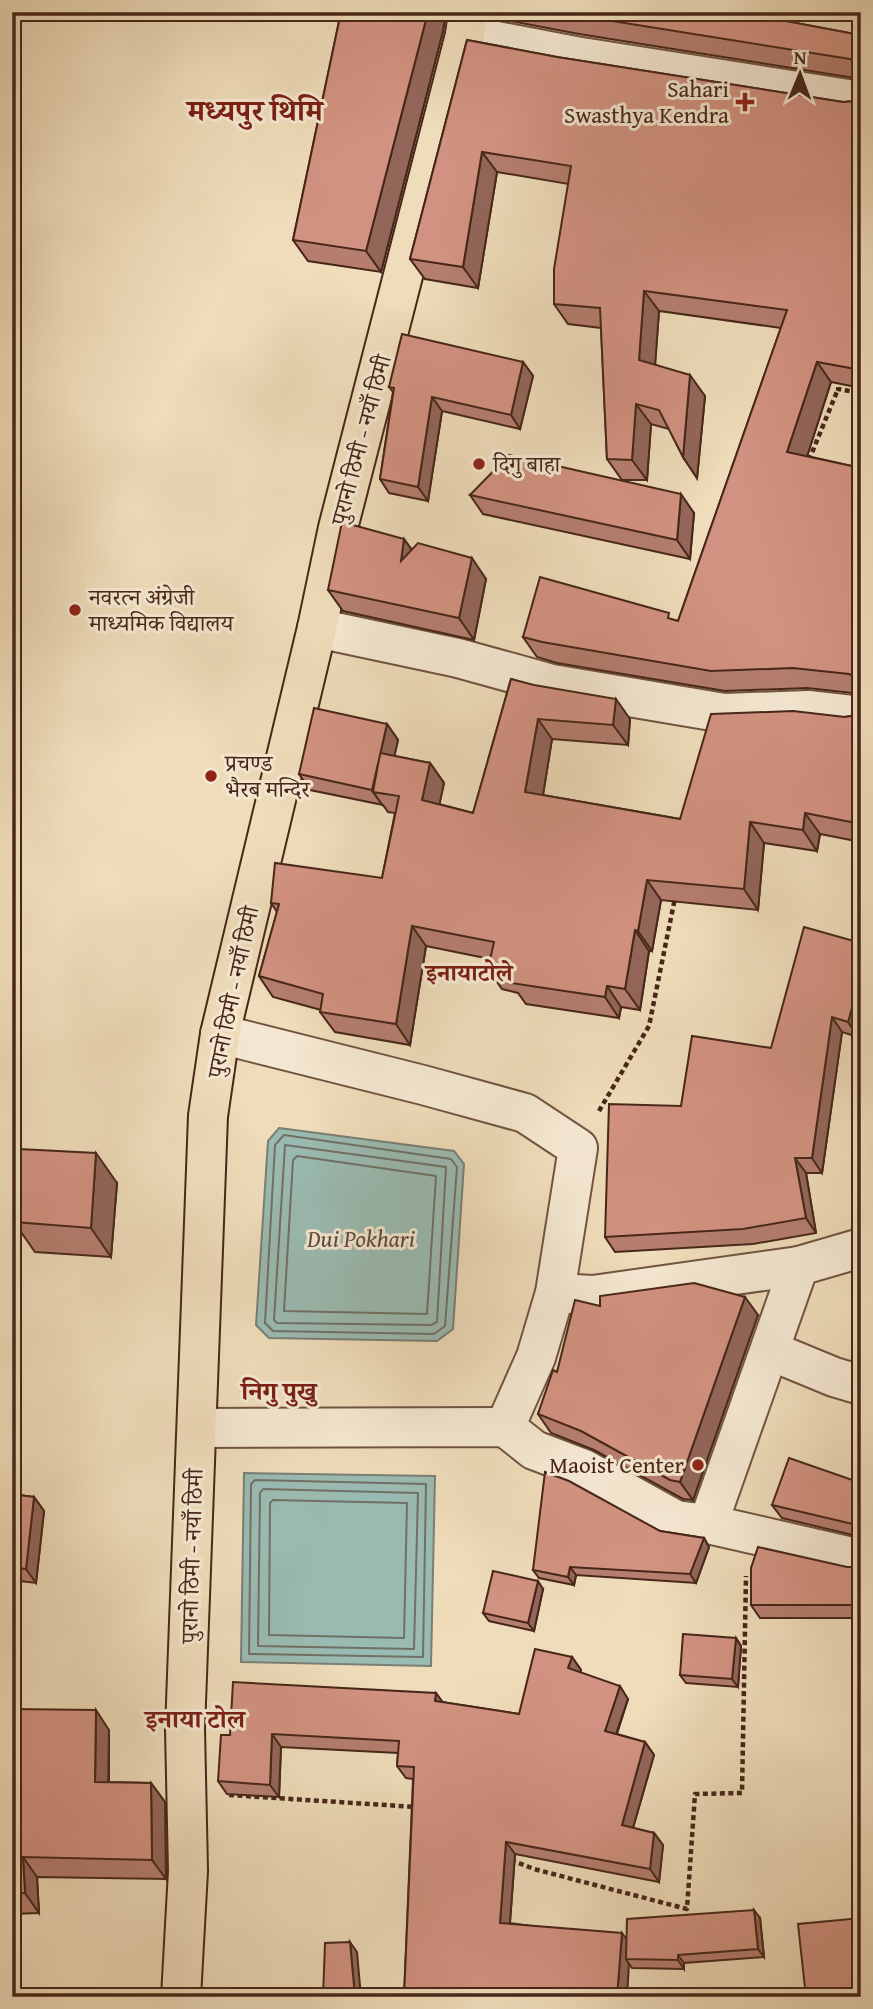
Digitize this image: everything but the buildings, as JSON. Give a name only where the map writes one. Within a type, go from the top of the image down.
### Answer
[{"type":"main road","name":"पुरानो ठिमी - नयाँ ठिमी","points":[[181,1997],[188,1871],[185,1729],[208,1116],[220,1034],[317,628],[338,528],[466,24]]},
{"type":"street","points":[[466,24],[575,56],[861,101]]},
{"type":"street","points":[[317,628],[458,658],[551,684],[724,713],[808,710],[861,716]]},
{"type":"street","points":[[220,1034],[524,1113],[578,1148],[555,1293],[536,1357],[505,1427]]},
{"type":"street","points":[[555,1293],[593,1295],[799,1266],[861,1248]]},
{"type":"street","points":[[708,1524],[799,1266]]},
{"type":"street","points":[[771,1351],[861,1385]]},
{"type":"street","points":[[197,1428],[505,1427],[534,1450],[584,1469],[676,1520],[708,1524],[861,1559]]},
{"type":"path","points":[[806,470],[838,389],[840,377]]},
{"type":"path","points":[[838,389],[861,393]]},
{"type":"path","points":[[810,457],[823,461]]},
{"type":"path","points":[[578,1148],[649,1026],[676,891]]},
{"type":"path","points":[[501,1856],[534,1869],[687,1909],[695,1794],[742,1793],[747,1534]]},
{"type":"path","points":[[186,1793],[418,1807]]},
{"type":"water","name":"Dui Pokhari","points":[[279,1128],[454,1151],[464,1164],[453,1329],[437,1341],[269,1338],[256,1325],[268,1141]]},
{"type":"water","points":[[244,1473],[435,1476],[431,1666],[241,1662]]},
{"type":"place","name":"Sahari Swasthya Kendra","points":[[745,102]]},
{"type":"place","name":"दिगु बाहा","points":[[479,464]]},
{"type":"place","name":"नवरत्न अंग्रेजी माध्यमिक विद्यालय","points":[[75,610]]},
{"type":"place","name":"प्रचण्ड भैरब मन्दिर","points":[[211,776]]},
{"type":"place","name":"Maoist Center","points":[[698,1465]]},
{"type":"district","name":"मध्यपुर थिमि","points":[[255,111]]},
{"type":"district","name":"इनायाटोले","points":[[469,973]]},
{"type":"district","name":"निगु पुखु","points":[[279,1391]]},
{"type":"district","name":"इनाया टोल","points":[[195,1719]]}]
